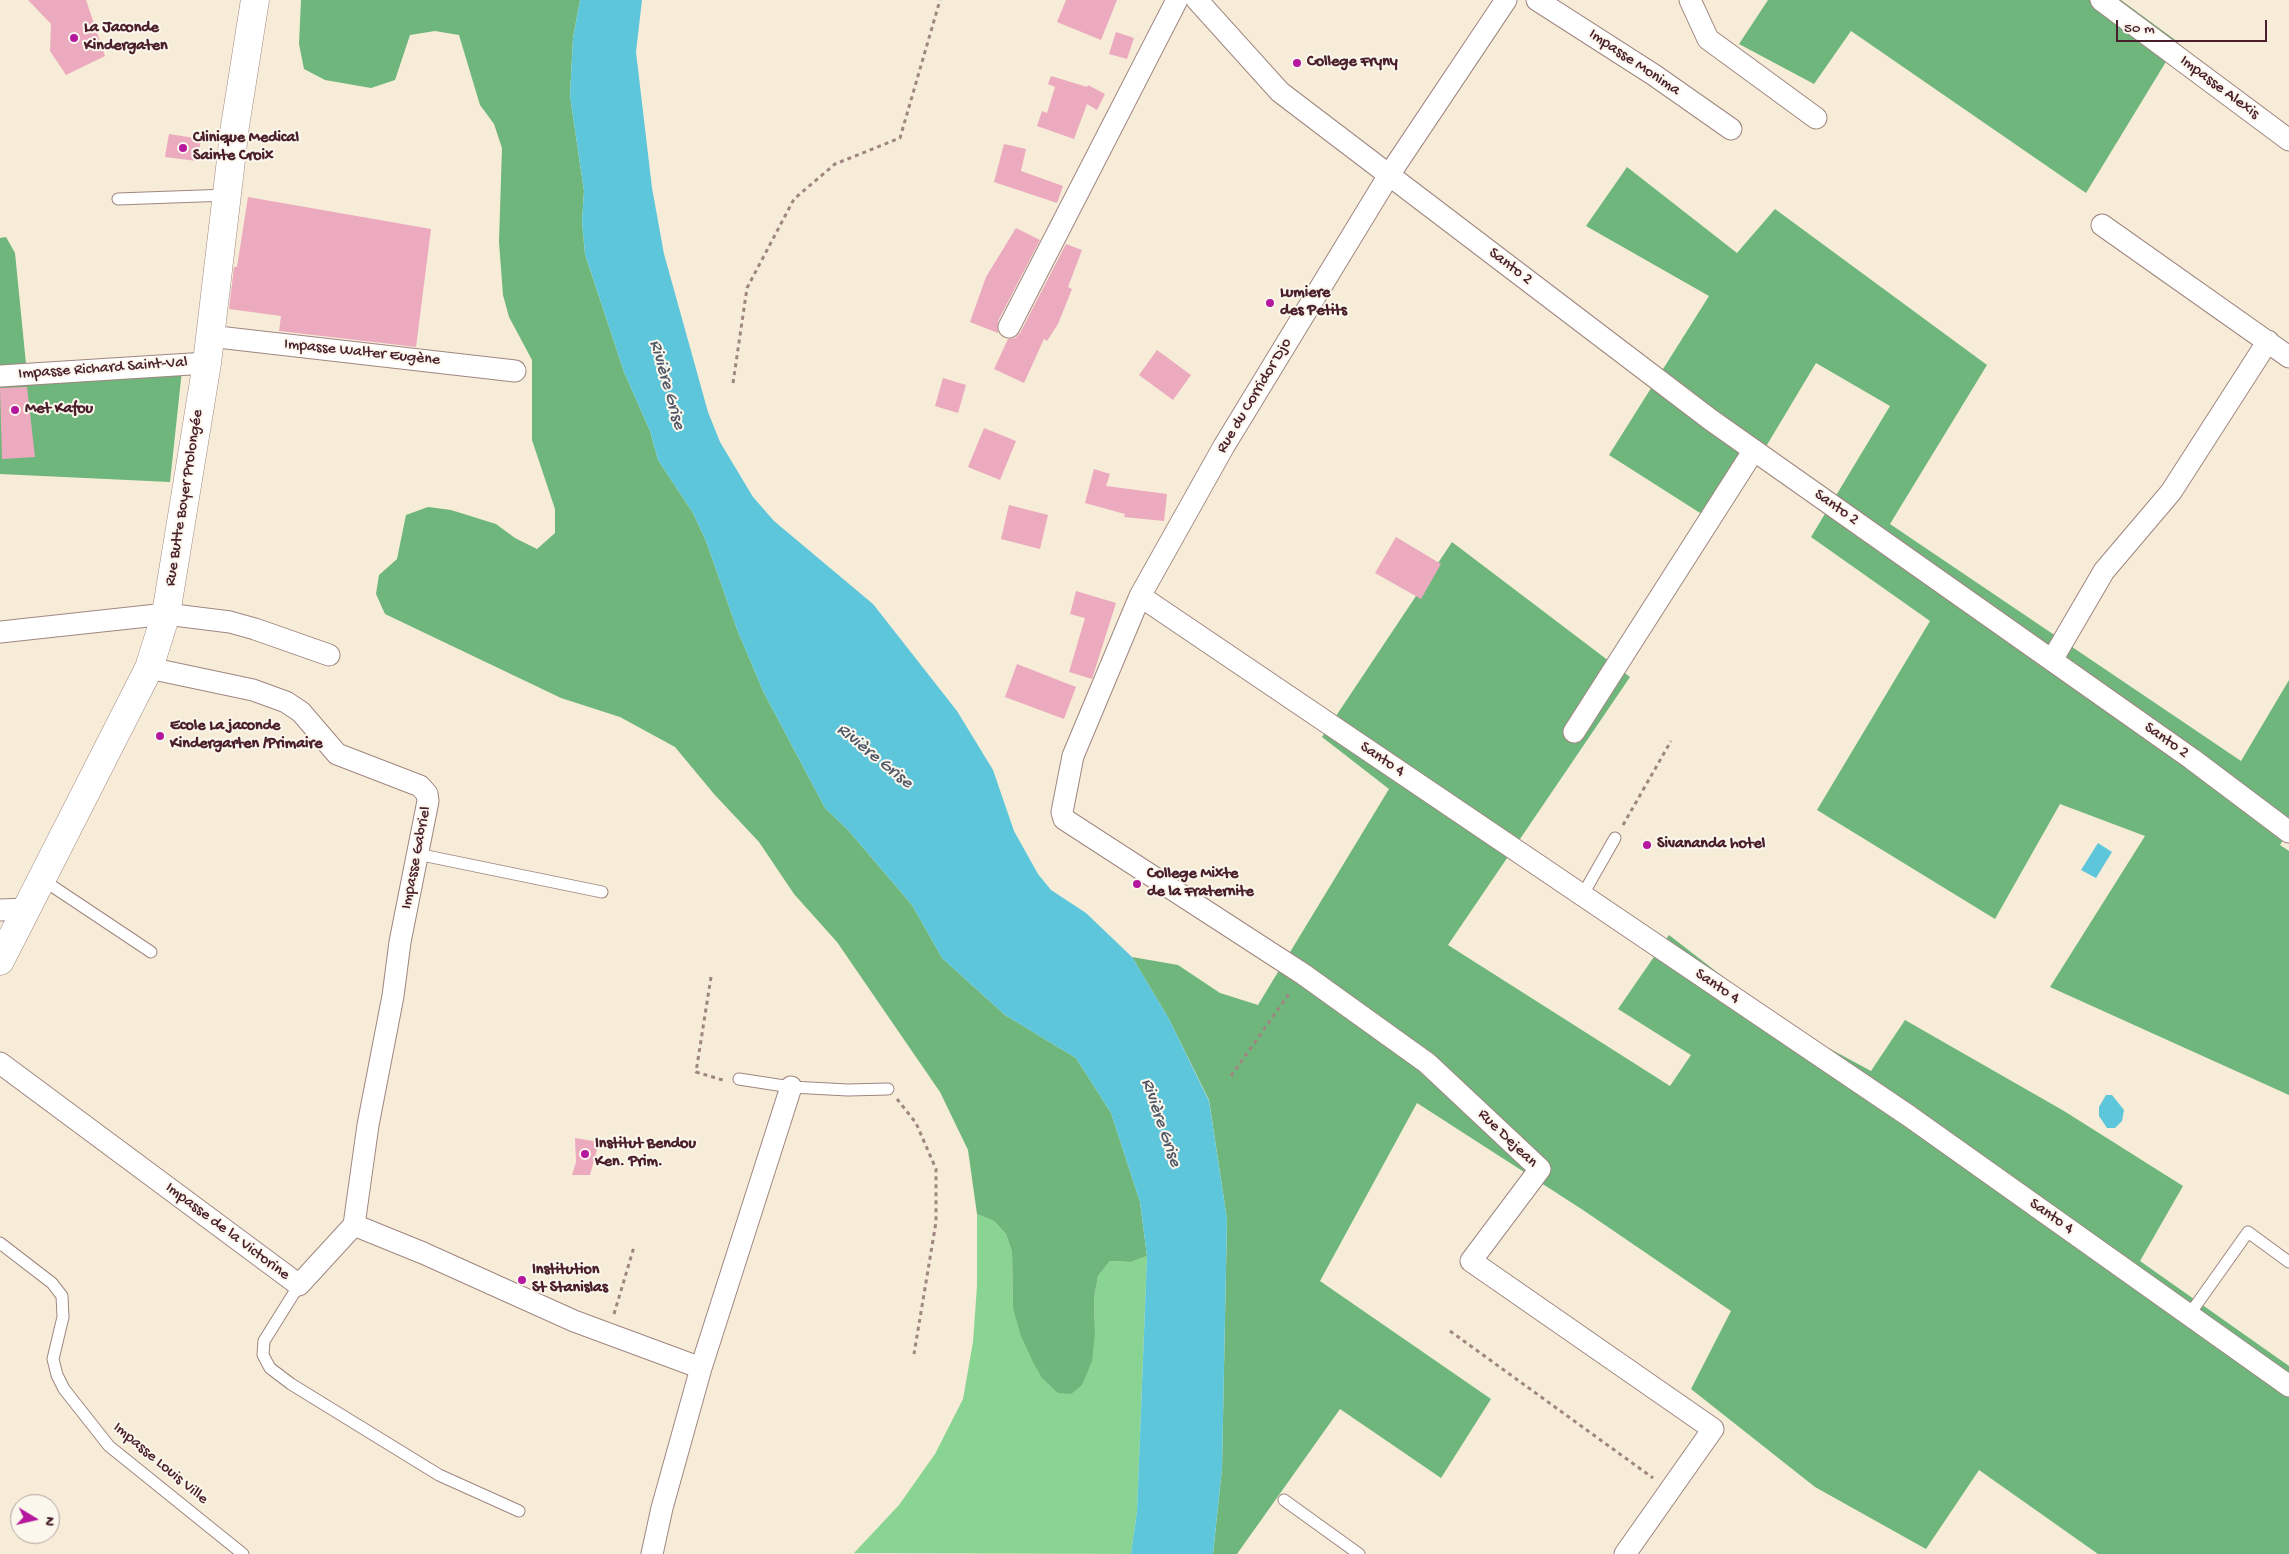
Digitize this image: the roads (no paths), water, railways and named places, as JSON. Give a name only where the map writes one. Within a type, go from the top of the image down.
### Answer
[{"type":"street","name":"Rue Butte Boyer Prolongée","points":[[0,961],[13,910],[43,880],[150,668],[166,614],[208,349],[237,116],[255,0]]},
{"type":"street","points":[[1009,328],[1177,0]]},
{"type":"street","name":"Santo 2","points":[[1196,0],[1280,92],[1389,175],[1754,450],[2192,759],[2289,832]]},
{"type":"street","name":"Rue du Corridor Djo","points":[[1064,820],[1062,812],[1073,756],[1140,596],[1224,446],[1389,175],[1506,0]]},
{"type":"street","name":"Impasse Monima","points":[[1537,0],[1654,75],[1731,129]]},
{"type":"street","points":[[1690,0],[1708,39],[1816,118]]},
{"type":"street","name":"Impasse Alexis","points":[[2101,0],[2289,140]]},
{"type":"street","points":[[2102,225],[2289,356]]},
{"type":"street","points":[[2052,660],[2104,571],[2171,492],[2268,342]]},
{"type":"street","name":"Impasse Walter Eugène","points":[[208,349],[515,371]]},
{"type":"street","name":"Impasse Richard Saint-Val","points":[[0,376],[208,349]]},
{"type":"street","points":[[1574,732],[1754,450]]},
{"type":"street","name":"Santo 4","points":[[1140,596],[1909,1116],[2289,1386]]},
{"type":"street","points":[[0,632],[166,614],[230,622],[329,655]]},
{"type":"street","name":"Impasse Gabriel","points":[[150,668],[253,690],[286,702],[301,712],[337,754],[420,786],[427,794],[428,801],[400,942],[393,996],[368,1124],[354,1225]]},
{"type":"street","name":"Rue Dejean","points":[[1064,820],[1303,974],[1427,1063],[1540,1169],[1471,1261],[1713,1428],[1625,1554]]},
{"type":"street","name":"Impasse de la Victorine","points":[[0,1063],[299,1285],[354,1225]]},
{"type":"street","points":[[652,1554],[662,1508],[701,1368],[791,1087]]},
{"type":"street","points":[[354,1225],[423,1253],[574,1321],[701,1368]]},
{"type":"lane","points":[[118,199],[228,195]]},
{"type":"lane","points":[[1582,896],[1615,838]]},
{"type":"lane","points":[[417,854],[602,892]]},
{"type":"lane","points":[[43,880],[151,952]]},
{"type":"lane","points":[[740,1079],[791,1087],[848,1090],[888,1089]]},
{"type":"lane","points":[[2189,1315],[2248,1232],[2289,1262]]},
{"type":"lane","name":"Impasse Louis Ville","points":[[0,1243],[52,1282],[62,1296],[62,1317],[54,1360],[57,1375],[64,1389],[103,1439],[109,1446],[243,1554]]},
{"type":"lane","points":[[299,1285],[264,1341],[263,1355],[270,1368],[291,1384],[439,1475],[519,1512]]},
{"type":"lane","points":[[1284,1500],[1359,1554]]},
{"type":"water","name":"Rivière Grise","points":[[580,0],[642,0],[636,52],[652,188],[664,254],[708,412],[720,442],[753,497],[774,521],[873,604],[957,711],[993,770],[1014,831],[1038,874],[1051,890],[1086,913],[1132,957],[1169,1019],[1209,1101],[1227,1219],[1222,1468],[1213,1554],[1131,1554],[1137,1511],[1147,1256],[1140,1202],[1111,1113],[1076,1058],[1005,1015],[942,958],[912,905],[848,830],[825,808],[764,693],[738,632],[706,541],[693,513],[658,460],[650,431],[624,372],[585,254],[582,222],[584,191],[570,96],[573,38]]},
{"type":"water","points":[[2098,843],[2112,852],[2096,878],[2081,870]]},
{"type":"water","points":[[2106,1095],[2112,1095],[2124,1110],[2122,1121],[2115,1128],[2107,1128],[2099,1116],[2099,1107]]},
{"type":"place","name":"La Jaconde Kindergaten","points":[[74,38]]},
{"type":"place","name":"College Fryny","points":[[1297,63]]},
{"type":"place","name":"Clinique Medical Sainte Croix","points":[[183,148]]},
{"type":"place","name":"Lumiere des Petits","points":[[1270,303]]},
{"type":"place","name":"Met Kafou","points":[[15,410]]},
{"type":"place","name":"Ecole La jaconde Kindergarten /Primaire","points":[[160,736]]},
{"type":"place","name":"Sivananda hotel","points":[[1647,845]]},
{"type":"place","name":"College Mixte de la Fraternite","points":[[1137,884]]},
{"type":"place","name":"Institut Bendou Ken. Prim.","points":[[585,1154]]},
{"type":"place","name":"Institution St Stanislas","points":[[522,1280]]}]
